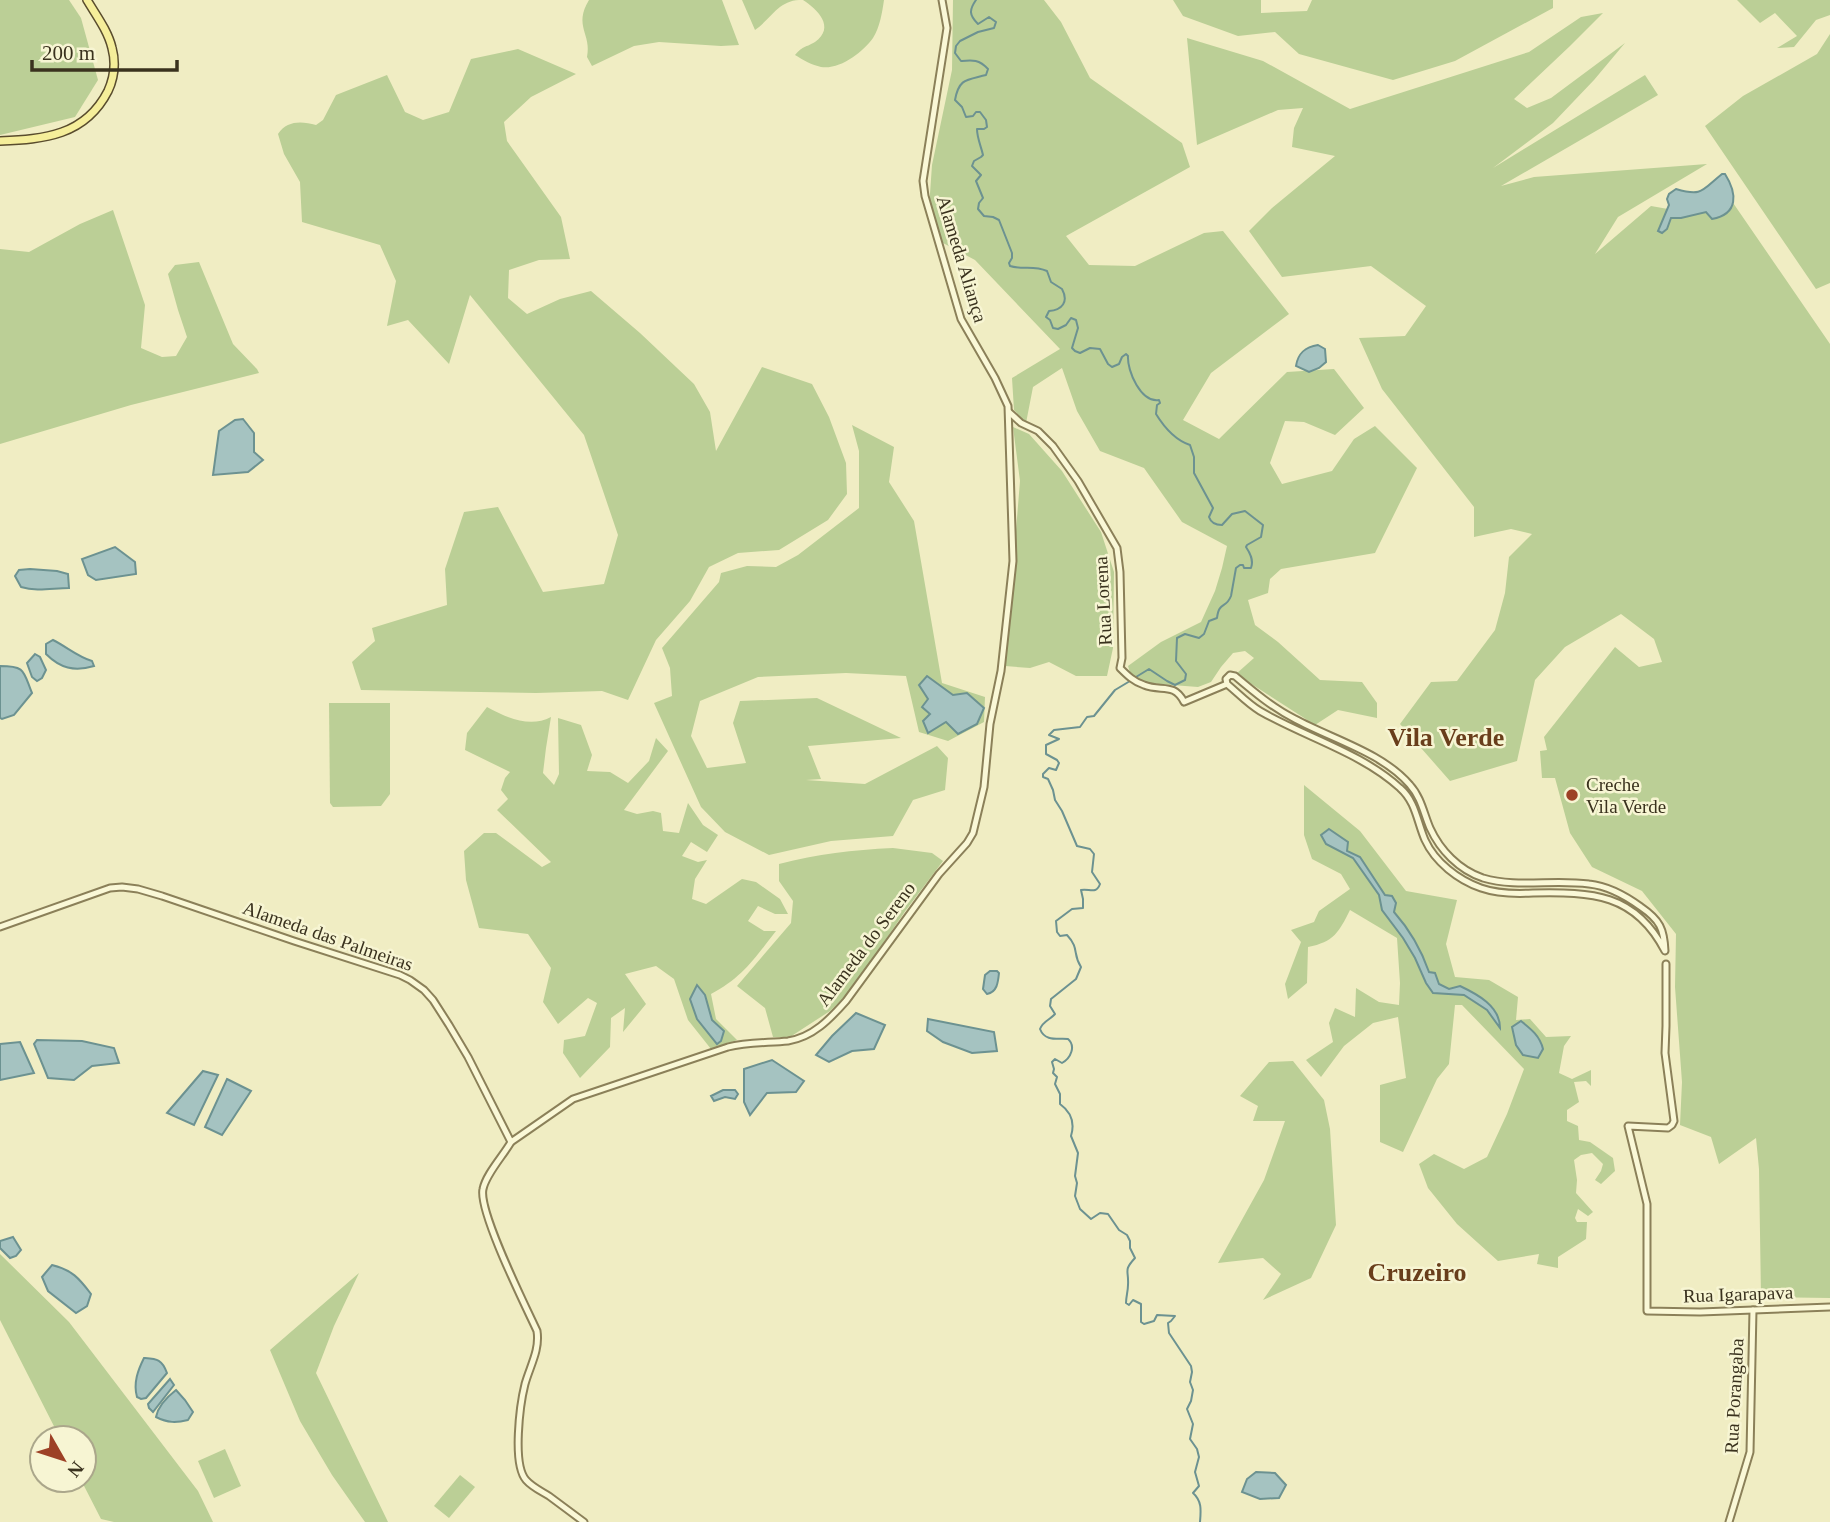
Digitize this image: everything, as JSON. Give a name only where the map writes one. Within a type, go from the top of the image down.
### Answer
[{"type":"main road","points":[[0,141],[34,139],[61,133],[89,117],[106,96],[114,75],[112,48],[107,33],[87,0]]},
{"type":"street","name":"Alameda Aliança","points":[[942,0],[947,28],[923,181],[961,319],[1008,406],[1013,561]]},
{"type":"street","name":"Rua Lorena","points":[[1009,412],[1021,424],[1038,431],[1053,446],[1078,481],[1117,548],[1120,572],[1120,668],[1132,680],[1147,687],[1174,691],[1181,695],[1184,702],[1227,684]]},
{"type":"street","name":"Alameda do Sereno","points":[[511,1143],[573,1099],[741,1043],[788,1041],[809,1035],[823,1025],[846,1001],[939,874],[973,833],[984,787],[990,723],[1001,670],[1013,561]]},
{"type":"street","points":[[1233,675],[1264,700],[1294,719],[1376,758],[1399,774],[1417,795],[1431,830],[1443,849],[1468,872],[1507,883],[1591,884],[1626,896],[1647,911],[1660,925],[1665,951],[1648,926],[1625,906],[1612,900],[1577,893],[1501,893],[1463,880],[1447,867],[1425,841],[1412,804],[1397,785],[1367,764],[1257,710],[1227,684],[1226,679],[1233,675]]},
{"type":"street","name":"Alameda das Palmeiras","points":[[0,928],[102,891],[122,887],[159,895],[400,975],[424,990],[439,1009],[468,1057],[511,1143]]},
{"type":"street","name":"Rua Igarapava","points":[[1666,964],[1665,1053],[1674,1121],[1668,1128],[1628,1126],[1647,1204],[1647,1311],[1830,1307]]},
{"type":"street","points":[[511,1143],[484,1185],[482,1197],[485,1212],[538,1338],[524,1389],[520,1417],[520,1466],[526,1479],[584,1522]]},
{"type":"street","name":"Rua Porangaba","points":[[1729,1522],[1750,1452],[1753,1310]]},
{"type":"green space","points":[[0,0],[69,0],[81,18],[98,80],[75,117],[0,135]]},
{"type":"green space","points":[[589,0],[722,0],[739,45],[659,42],[634,46],[592,66],[587,57],[583,23]]},
{"type":"green space","points":[[742,0],[799,0],[780,7],[755,30]]},
{"type":"green space","points":[[803,0],[884,0],[877,29],[869,43],[843,63],[821,67],[795,55],[815,42],[824,30],[818,13]]},
{"type":"green space","points":[[953,0],[1044,0],[1061,22],[1090,78],[1182,143],[1190,167],[1066,236],[1089,265],[1135,266],[1204,233],[1223,231],[1289,314],[1211,373],[1183,420],[1219,439],[1287,372],[1334,369],[1364,408],[1335,435],[1304,422],[1285,421],[1270,463],[1282,484],[1332,471],[1354,439],[1375,426],[1417,468],[1375,553],[1281,569],[1270,579],[1268,593],[1248,600],[1255,625],[1320,680],[1362,682],[1377,703],[1377,718],[1338,710],[1315,725],[1236,674],[1254,658],[1245,651],[1233,653],[1211,682],[1198,687],[1133,682],[1128,666],[1161,642],[1201,622],[1215,591],[1227,546],[1182,522],[1144,468],[1100,451],[1077,411],[1062,368],[1033,387],[1026,423],[1014,410],[1012,378],[1060,349],[975,260],[943,243],[929,208],[932,165],[952,70]]},
{"type":"green space","points":[[1173,0],[1261,0],[1261,13],[1307,11],[1312,0],[1553,0],[1553,8],[1455,61],[1393,80],[1299,54],[1275,32],[1238,36],[1183,16]]},
{"type":"green space","points":[[1737,0],[1830,0],[1830,15],[1816,20],[1794,47],[1777,48],[1797,36],[1775,13],[1760,23]]},
{"type":"green space","points":[[1603,13],[1514,99],[1527,108],[1551,98],[1625,43],[1553,123],[1493,168],[1645,75],[1658,95],[1501,186],[1534,177],[1707,164],[1618,217],[1595,254],[1651,206],[1685,212],[1729,197],[1830,344],[1830,1298],[1761,1297],[1756,1138],[1719,1164],[1711,1137],[1680,1125],[1682,1082],[1675,987],[1676,934],[1642,891],[1592,867],[1570,833],[1555,778],[1542,778],[1540,751],[1547,750],[1544,737],[1615,647],[1639,667],[1662,662],[1654,639],[1621,614],[1565,647],[1535,680],[1517,761],[1450,781],[1400,724],[1431,682],[1457,681],[1495,630],[1505,593],[1509,557],[1532,534],[1511,529],[1474,537],[1474,507],[1382,389],[1359,338],[1405,336],[1426,306],[1371,266],[1282,277],[1249,231],[1272,208],[1335,156],[1292,147],[1294,128],[1303,108],[1278,110],[1197,145],[1187,38],[1263,61],[1350,109],[1529,52],[1581,17]]},
{"type":"green space","points":[[1830,34],[1830,283],[1816,289],[1705,126],[1743,96],[1817,54]]},
{"type":"green space","points":[[518,49],[576,74],[531,97],[504,122],[507,141],[561,217],[570,259],[539,260],[509,270],[508,298],[527,314],[560,299],[591,291],[694,384],[710,412],[716,451],[762,367],[812,384],[829,417],[846,463],[847,494],[828,520],[779,550],[738,553],[709,567],[690,601],[656,640],[628,700],[602,691],[536,693],[361,690],[352,662],[375,641],[372,628],[447,605],[445,569],[464,512],[498,507],[543,592],[604,584],[618,535],[584,435],[470,295],[449,364],[408,320],[387,326],[396,281],[380,245],[302,222],[300,182],[284,154],[278,134],[286,126],[295,123],[316,125],[323,120],[336,95],[387,75],[405,112],[423,120],[449,112],[471,59]]},
{"type":"green space","points":[[113,210],[145,305],[141,348],[162,357],[176,356],[187,337],[168,274],[175,265],[199,262],[233,344],[259,373],[131,405],[0,444],[0,249],[29,252],[80,224]]},
{"type":"green space","points":[[852,425],[894,447],[889,482],[914,521],[942,683],[985,697],[984,722],[948,741],[919,732],[906,676],[846,673],[758,677],[700,701],[691,736],[707,768],[746,763],[733,723],[740,701],[817,698],[901,738],[808,746],[821,779],[806,780],[865,784],[937,746],[948,758],[945,790],[913,800],[893,836],[831,841],[769,855],[725,832],[701,807],[654,703],[672,696],[670,668],[662,648],[719,582],[721,573],[747,566],[776,567],[798,555],[859,508],[859,451]]},
{"type":"green space","points":[[1013,427],[1029,434],[1062,471],[1101,532],[1114,572],[1113,648],[1107,676],[1076,676],[1049,662],[1030,668],[1005,666],[1020,481]]},
{"type":"green space","points":[[329,703],[390,703],[390,794],[381,806],[333,807],[330,803]]},
{"type":"green space","points":[[487,707],[527,722],[551,717],[543,773],[554,785],[559,774],[558,718],[581,725],[592,755],[587,771],[610,772],[628,783],[649,761],[656,738],[668,751],[624,810],[637,814],[653,811],[661,813],[663,831],[679,833],[688,803],[703,825],[718,835],[707,852],[691,842],[682,856],[698,862],[707,860],[695,879],[692,899],[706,904],[742,879],[756,882],[780,899],[788,914],[775,914],[758,906],[748,921],[764,931],[776,931],[740,974],[711,994],[716,1019],[737,1040],[711,1049],[688,1020],[674,979],[656,966],[625,974],[646,1004],[623,1032],[625,1008],[611,1018],[610,1047],[580,1078],[563,1053],[564,1040],[585,1036],[597,1003],[588,998],[558,1024],[543,1002],[551,968],[528,934],[479,928],[466,880],[464,851],[484,833],[496,833],[542,867],[551,862],[497,810],[508,799],[501,790],[510,772],[465,750],[467,733]]},
{"type":"green space","points":[[1304,785],[1360,831],[1406,891],[1457,900],[1446,944],[1455,977],[1489,980],[1518,997],[1516,1020],[1530,1019],[1546,1037],[1571,1036],[1564,1046],[1559,1073],[1572,1079],[1591,1070],[1591,1086],[1586,1081],[1574,1082],[1579,1102],[1567,1110],[1567,1121],[1578,1126],[1579,1140],[1590,1142],[1613,1158],[1615,1171],[1601,1184],[1595,1180],[1603,1164],[1592,1153],[1581,1155],[1574,1160],[1576,1193],[1593,1212],[1588,1216],[1578,1209],[1575,1218],[1577,1222],[1587,1222],[1586,1239],[1558,1257],[1558,1268],[1537,1264],[1539,1254],[1498,1261],[1457,1224],[1428,1188],[1419,1164],[1434,1154],[1464,1169],[1487,1157],[1524,1069],[1462,1005],[1455,1005],[1449,1064],[1437,1079],[1403,1152],[1380,1142],[1380,1085],[1406,1078],[1398,1017],[1373,1023],[1344,1046],[1321,1077],[1306,1060],[1333,1042],[1329,1023],[1335,1008],[1355,1017],[1356,988],[1379,1002],[1399,1005],[1400,983],[1397,938],[1350,910],[1335,935],[1308,947],[1307,983],[1288,999],[1285,984],[1301,942],[1291,930],[1314,922],[1319,911],[1350,889],[1341,874],[1312,859],[1304,835]]},
{"type":"green space","points":[[893,848],[932,853],[943,861],[849,993],[830,1011],[790,1037],[773,1037],[765,1008],[737,986],[791,923],[793,901],[779,881],[779,864],[835,853]]},
{"type":"green space","points":[[1293,1061],[1324,1100],[1330,1129],[1336,1225],[1311,1278],[1263,1300],[1281,1274],[1263,1258],[1218,1263],[1264,1180],[1285,1121],[1253,1121],[1258,1106],[1240,1096],[1269,1062]]},
{"type":"green space","points":[[0,1254],[69,1322],[198,1491],[213,1522],[114,1522],[101,1519],[88,1494],[98,1494],[98,1424],[53,1424],[0,1320]]},
{"type":"green space","points":[[359,1273],[316,1373],[388,1522],[365,1522],[332,1475],[300,1421],[270,1350]]},
{"type":"green space","points":[[225,1449],[241,1486],[214,1498],[198,1461]]},
{"type":"green space","points":[[460,1475],[475,1487],[449,1518],[434,1506]]},
{"type":"water","points":[[1725,174],[1729,181],[1733,195],[1731,208],[1727,213],[1712,219],[1706,212],[1671,218],[1667,229],[1662,233],[1658,231],[1669,205],[1669,194],[1676,189],[1697,192]]},
{"type":"water","points":[[1318,345],[1325,349],[1326,362],[1309,372],[1296,366],[1303,351]]},
{"type":"water","points":[[243,419],[254,433],[254,452],[263,460],[248,472],[213,475],[219,431],[235,420]]},
{"type":"water","points":[[115,547],[135,562],[136,574],[96,580],[88,575],[82,559]]},
{"type":"water","points":[[19,570],[68,574],[69,588],[39,590],[21,587],[15,576]]},
{"type":"water","points":[[53,640],[92,661],[94,666],[74,669],[57,663],[46,654],[46,644]]},
{"type":"water","points":[[35,654],[40,657],[46,670],[37,681],[32,677],[27,663]]},
{"type":"water","points":[[0,666],[15,667],[22,671],[32,693],[14,715],[2,719],[0,718]]},
{"type":"water","points":[[927,676],[953,695],[967,693],[984,708],[977,724],[958,734],[946,722],[928,733],[923,721],[930,714],[922,707],[928,699],[919,685]]},
{"type":"water","points":[[1329,829],[1348,842],[1347,851],[1360,857],[1385,895],[1392,896],[1396,903],[1394,912],[1419,948],[1429,972],[1435,973],[1439,984],[1449,989],[1460,986],[1480,997],[1496,1013],[1500,1028],[1487,1010],[1464,995],[1433,993],[1403,938],[1382,910],[1379,895],[1353,858],[1326,844],[1321,835]]},
{"type":"water","points":[[990,971],[997,971],[999,977],[995,989],[987,994],[983,989],[985,975]]},
{"type":"water","points":[[697,985],[705,995],[712,1020],[724,1031],[717,1044],[697,1019],[690,999]]},
{"type":"water","points":[[856,1013],[885,1025],[874,1049],[852,1051],[829,1062],[816,1055],[832,1036]]},
{"type":"water","points":[[928,1019],[994,1032],[997,1051],[972,1053],[943,1042],[927,1031]]},
{"type":"water","points":[[1521,1021],[1535,1033],[1542,1044],[1543,1049],[1538,1058],[1523,1055],[1516,1045],[1512,1027]]},
{"type":"water","points":[[37,1040],[82,1041],[114,1048],[119,1063],[92,1066],[74,1080],[48,1078],[34,1044]]},
{"type":"water","points":[[20,1042],[34,1073],[0,1080],[0,1044]]},
{"type":"water","points":[[772,1060],[804,1081],[796,1092],[767,1093],[750,1115],[744,1102],[744,1069]]},
{"type":"water","points":[[203,1071],[218,1075],[194,1125],[167,1113]]},
{"type":"water","points":[[227,1079],[251,1091],[222,1135],[205,1127]]},
{"type":"water","points":[[723,1090],[735,1090],[738,1094],[735,1099],[725,1097],[714,1101],[711,1096]]},
{"type":"water","points":[[13,1237],[21,1250],[10,1258],[0,1248],[0,1241]]},
{"type":"water","points":[[52,1265],[70,1272],[83,1283],[91,1294],[87,1306],[76,1313],[48,1291],[42,1277]]},
{"type":"water","points":[[144,1358],[158,1361],[167,1373],[146,1398],[141,1399],[137,1397],[136,1382]]},
{"type":"water","points":[[170,1379],[174,1385],[153,1412],[148,1404]]},
{"type":"water","points":[[176,1390],[193,1412],[188,1420],[172,1422],[156,1417],[163,1402]]},
{"type":"water","points":[[1256,1472],[1275,1473],[1286,1485],[1279,1498],[1260,1499],[1242,1492],[1247,1479]]},
{"type":"waterway","points":[[976,0],[971,10],[973,18],[978,24],[989,17],[996,22],[994,28],[960,41],[955,53],[961,61],[982,63],[988,69],[986,75],[969,79],[962,84],[955,100],[966,117],[980,112],[986,120],[987,127],[977,129],[983,155],[974,161],[972,166],[981,175],[976,181],[983,198],[978,209],[984,216],[999,220],[1012,253],[1010,266],[1047,271],[1051,282],[1062,289],[1065,298],[1063,304],[1058,309],[1049,311],[1046,317],[1053,328],[1058,329],[1066,325],[1071,318],[1076,320],[1078,328],[1072,348],[1075,351],[1080,353],[1090,348],[1100,349],[1112,367],[1119,364],[1126,354],[1128,356],[1136,385],[1152,400],[1159,400],[1156,414],[1159,419],[1175,436],[1190,445],[1194,457],[1194,473],[1213,508],[1209,517],[1211,521],[1222,525],[1232,514],[1245,511],[1263,525],[1261,537],[1246,547],[1252,559],[1251,568],[1244,568],[1243,565],[1236,568],[1231,596],[1219,609],[1217,618],[1209,621],[1204,634],[1199,638],[1185,634],[1177,638],[1176,661],[1186,674],[1185,680],[1175,685],[1149,669],[1136,677]]},
{"type":"waterway","points":[[1130,681],[1115,690],[1094,716],[1087,717],[1080,727],[1054,730],[1049,735],[1059,739],[1046,745],[1046,754],[1059,763],[1056,770],[1049,768],[1043,777],[1048,779],[1077,846],[1090,849],[1094,854],[1092,872],[1100,884],[1094,890],[1081,890],[1083,908],[1072,909],[1056,921],[1057,932],[1060,936],[1067,935],[1071,940],[1081,967],[1076,979],[1051,999],[1050,1006],[1055,1014],[1040,1029],[1048,1038],[1068,1039],[1072,1045],[1070,1055],[1065,1061],[1062,1063],[1055,1059],[1052,1062],[1053,1073],[1057,1077],[1055,1084],[1060,1094],[1060,1104],[1072,1122],[1071,1136],[1078,1153],[1075,1196],[1080,1209],[1091,1219],[1100,1213],[1108,1214],[1119,1230],[1127,1235],[1135,1258],[1128,1268],[1126,1303],[1129,1305],[1133,1300],[1141,1304],[1141,1322],[1144,1324],[1154,1321],[1157,1315],[1175,1316],[1168,1323],[1169,1333],[1191,1366],[1192,1372],[1190,1382],[1193,1390],[1187,1409],[1193,1424],[1190,1439],[1199,1457],[1195,1472],[1199,1486],[1193,1493],[1201,1510],[1200,1522]]},
{"type":"place","name":"Creche Vila Verde","points":[[1572,795]]},
{"type":"district","name":"Vila Verde","points":[[1446,737]]},
{"type":"district","name":"Cruzeiro","points":[[1417,1272]]}]
